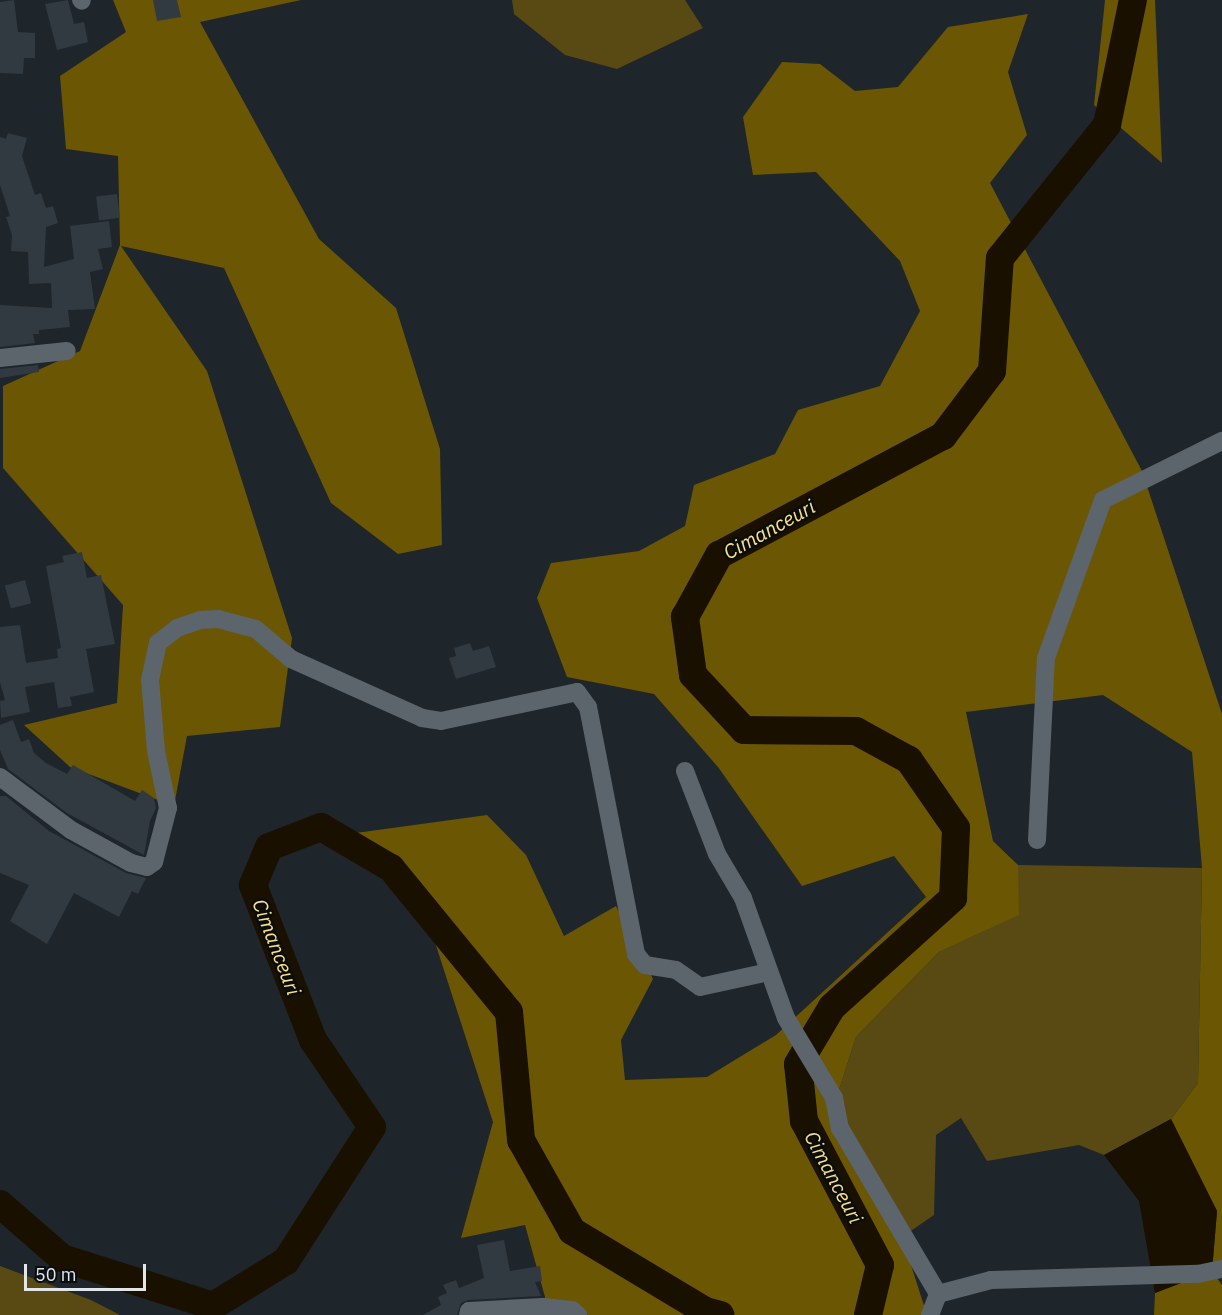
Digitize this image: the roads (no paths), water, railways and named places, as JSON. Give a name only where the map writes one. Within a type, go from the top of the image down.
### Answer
[{"type":"street","points":[[0,358],[67,351]]},
{"type":"street","points":[[1037,840],[1046,658],[1103,500],[1222,441]]},
{"type":"street","points":[[0,777],[71,830],[131,863],[147,867],[154,862],[168,808],[156,751],[150,680],[158,643],[177,628],[200,620],[218,620],[256,629],[291,659],[422,718],[441,720],[577,692],[588,707],[636,954],[645,964],[676,970],[700,987],[768,972]]},
{"type":"street","points":[[685,771],[717,854],[743,898],[786,1018],[834,1098],[840,1128],[938,1294]]},
{"type":"street","points":[[938,1294],[991,1280],[1198,1274],[1222,1269]]},
{"type":"street","points":[[930,1315],[938,1294]]},
{"type":"street","points":[[468,1315],[469,1311],[543,1307],[572,1310],[578,1315]]},
{"type":"waterway","name":"Cimanceuri","points":[[868,1315],[880,1265],[804,1121],[798,1064],[832,1007],[953,898],[956,828],[909,760],[856,731],[744,730],[693,675],[685,617],[719,555],[943,436],[992,371],[1000,258],[1107,125],[1133,0]]},
{"type":"waterway","name":"Cimanceuri","points":[[0,1204],[62,1258],[213,1306],[286,1261],[372,1127],[313,1040],[253,885],[269,847],[321,827],[391,868],[509,1012],[521,1140],[572,1231],[705,1311],[720,1315]]}]
